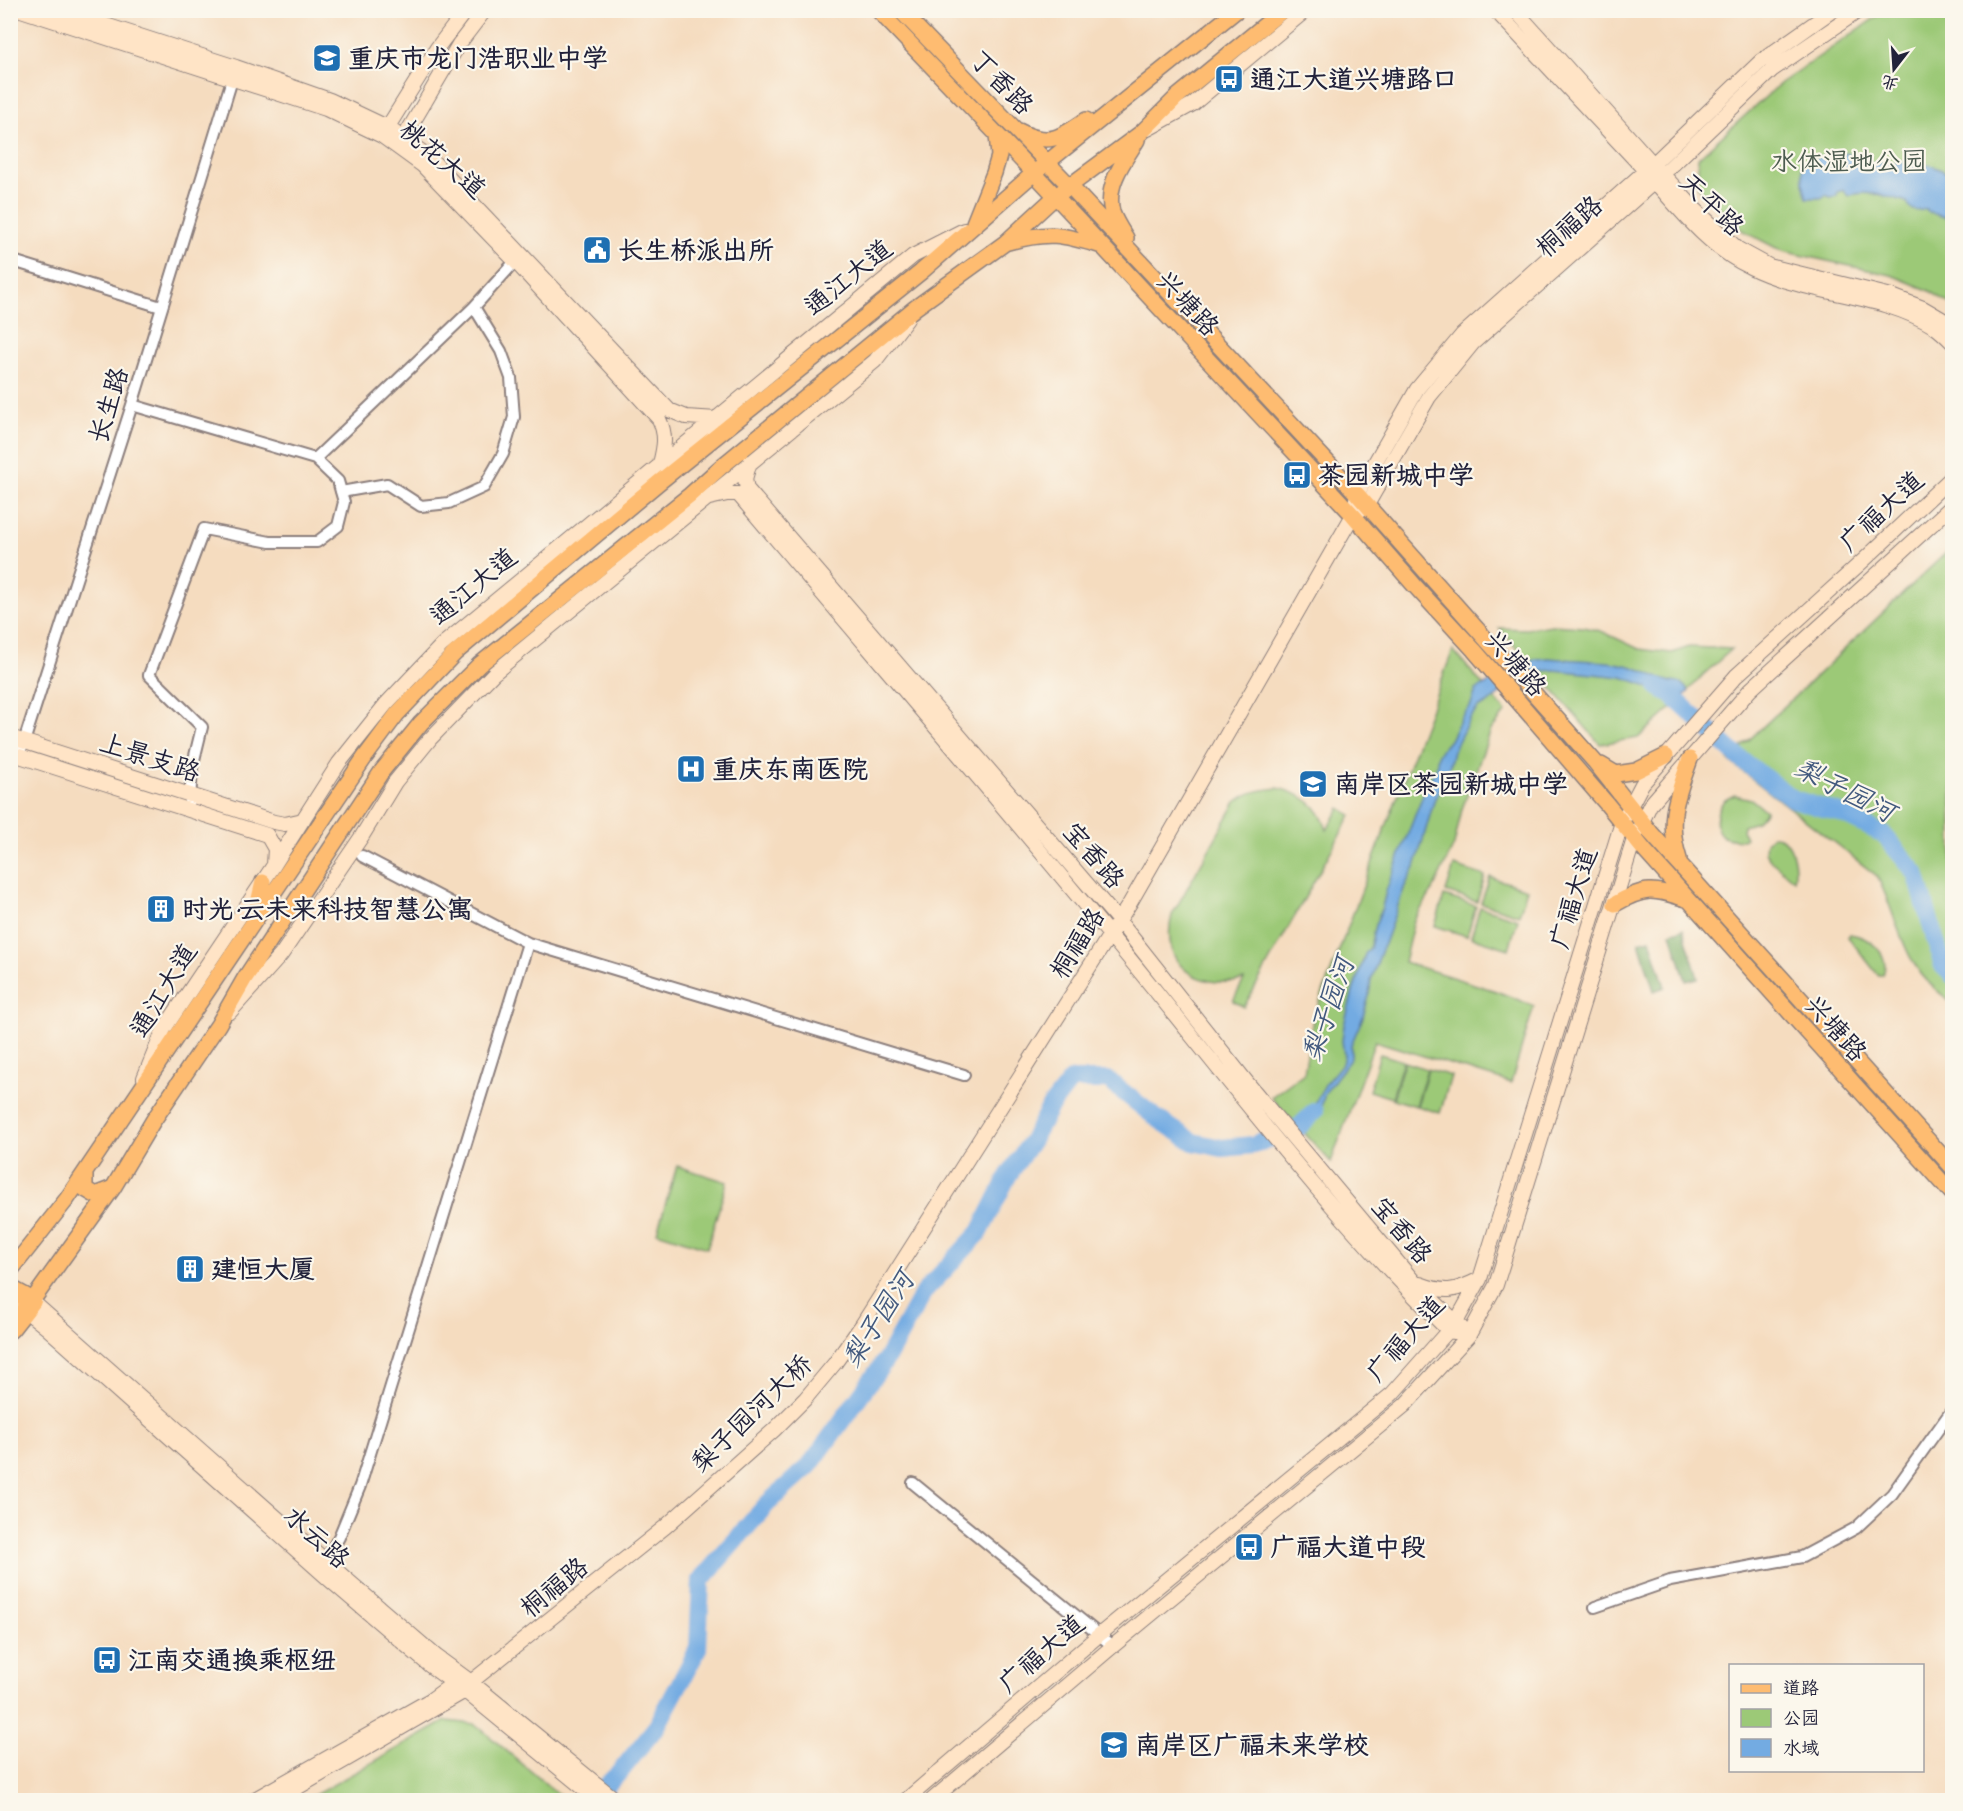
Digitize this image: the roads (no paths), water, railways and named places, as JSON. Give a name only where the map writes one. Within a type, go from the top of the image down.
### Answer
[{"type":"highway","points":[[10,1289],[23,1305],[10,1329]]},
{"type":"main road","name":"丁香路","points":[[878,10],[1034,173]]},
{"type":"main road","name":"丁香路","points":[[900,10],[1070,186]]},
{"type":"main road","name":"通江大道","points":[[10,1271],[85,1173],[364,757],[397,714],[455,653],[667,476],[921,272],[1034,173],[1237,10]]},
{"type":"main road","points":[[23,1305],[113,1188],[153,1121],[218,1025],[245,978],[382,771],[421,723],[479,665],[690,495],[915,308],[1005,243],[1056,196],[1141,133],[1178,97],[1283,10]]},
{"type":"main road","points":[[1011,126],[1033,138],[1054,138],[1064,135],[1110,103],[1143,86]]},
{"type":"main road","points":[[1137,259],[1116,220],[1111,204],[1111,194],[1116,174],[1141,133]]},
{"type":"main road","points":[[974,225],[999,156],[997,135]]},
{"type":"main road","name":"兴塘路","points":[[1034,173],[1353,515],[1474,650],[1622,822],[1634,839],[1953,1193]]},
{"type":"main road","name":"兴塘路","points":[[1070,186],[1362,500],[1595,762],[1681,865],[1953,1167]]},
{"type":"main road","points":[[1005,243],[1034,235],[1055,234],[1102,246]]},
{"type":"main road","points":[[1595,762],[1616,774],[1636,771],[1666,756]]},
{"type":"main road","points":[[1681,865],[1674,843],[1672,822],[1675,802],[1690,759]]},
{"type":"main road","points":[[253,923],[263,882]]},
{"type":"main road","points":[[1616,903],[1645,890],[1660,891],[1688,900]]},
{"type":"main road","points":[[85,1173],[85,1189],[90,1193],[95,1195],[113,1188]]},
{"type":"street","name":"桃花大道","points":[[21,10],[234,72]]},
{"type":"street","name":"桃花大道","points":[[59,10],[234,72],[385,132],[400,143],[519,257],[664,414]]},
{"type":"street","points":[[385,132],[436,48],[466,10]]},
{"type":"street","points":[[400,143],[459,44],[485,10]]},
{"type":"street","name":"通江大道","points":[[1196,44],[1228,10]]},
{"type":"street","points":[[1141,133],[1193,104],[1306,10]]},
{"type":"street","name":"天平路","points":[[1495,10],[1654,173],[1738,249],[1769,266],[1892,297],[1923,308],[1953,326]]},
{"type":"street","name":"天平路","points":[[1515,10],[1654,173],[1685,215],[1721,251],[1778,279],[1882,304],[1935,327],[1953,342]]},
{"type":"street","name":"桐福路","points":[[1654,173],[1761,61],[1833,10]]},
{"type":"street","name":"桐福路","points":[[862,1325],[1119,921],[1353,515],[1429,397],[1473,343],[1654,173],[1772,70],[1860,10]]},
{"type":"street","name":"长生路","points":[[15,754],[24,741],[132,405],[234,72]]},
{"type":"street","name":"通江大道","points":[[133,1103],[164,1029],[263,882],[339,763],[386,704],[442,645],[913,256],[974,225]]},
{"type":"street","points":[[315,459],[474,306],[519,257]]},
{"type":"street","points":[[10,260],[161,307]]},
{"type":"street","points":[[341,492],[387,484],[421,506],[449,503],[484,487],[503,454],[514,417],[511,378],[501,351],[474,306]]},
{"type":"street","points":[[218,1025],[281,955],[362,836],[395,782],[430,739],[494,673],[875,361],[915,308]]},
{"type":"street","points":[[132,405],[315,459],[338,481],[344,502],[338,526],[317,542],[270,543],[204,530],[149,675],[202,727],[192,768],[189,810]]},
{"type":"street","points":[[660,464],[665,442],[664,414],[717,419]]},
{"type":"street","points":[[705,499],[742,492],[750,462]]},
{"type":"street","name":"广福大道","points":[[906,1800],[1099,1635],[1392,1394],[1452,1327],[1480,1279],[1622,822],[1642,784],[1736,676],[1953,477]]},
{"type":"street","name":"宝香路","points":[[742,492],[1119,921],[1244,1089]]},
{"type":"street","name":"宝香路","points":[[742,492],[1110,935],[1244,1089],[1407,1290],[1452,1327]]},
{"type":"street","name":"广福大道","points":[[932,1800],[1113,1646],[1405,1405],[1469,1335],[1496,1285],[1634,839],[1650,805],[1750,690],[1953,506]]},
{"type":"street","name":"上景支路","points":[[10,737],[274,822],[285,824],[303,820]]},
{"type":"street","name":"上景支路","points":[[15,754],[267,835],[274,849],[274,865]]},
{"type":"street","points":[[362,836],[362,856]]},
{"type":"street","points":[[338,871],[362,856]]},
{"type":"street","points":[[362,856],[528,943],[963,1075]]},
{"type":"street","points":[[323,1566],[339,1537],[360,1486],[528,943]]},
{"type":"street","name":"宝香路","points":[[1304,1161],[1415,1282],[1452,1327]]},
{"type":"street","points":[[1415,1282],[1434,1290],[1448,1291],[1480,1279]]},
{"type":"street","name":"水云路","points":[[23,1305],[323,1566],[437,1657],[463,1685],[554,1756],[616,1800]]},
{"type":"street","name":"梨子园河大桥","points":[[665,1527],[774,1430],[805,1399],[836,1363],[862,1325]]},
{"type":"street","points":[[1452,1327],[1469,1335]]},
{"type":"street","points":[[1595,1607],[1670,1581],[1802,1557],[1856,1528],[1892,1494],[1953,1410]]},
{"type":"street","points":[[913,1483],[1113,1646]]},
{"type":"street","name":"桐福路","points":[[463,1685],[665,1527]]},
{"type":"street","points":[[253,1800],[432,1699],[463,1685]]},
{"type":"street","points":[[276,1800],[441,1706],[463,1685]]},
{"type":"street","name":"水云路","points":[[554,1756],[598,1800]]},
{"type":"water","points":[[1846,153],[1877,165],[1881,161],[1916,162],[1944,171],[1952,178],[1952,219],[1928,212],[1926,209],[1915,210],[1907,202],[1877,194],[1862,193],[1848,196],[1844,190],[1837,192],[1837,196],[1807,198],[1803,183],[1802,163],[1828,154],[1837,156]]},
{"type":"water","points":[[1536,659],[1623,664],[1668,681],[1681,683],[1689,691],[1675,705],[1667,697],[1622,677],[1554,670],[1544,671],[1511,685],[1486,705],[1479,707],[1470,718],[1453,751],[1447,778],[1435,798],[1415,867],[1405,886],[1371,980],[1363,1017],[1351,1045],[1351,1058],[1325,1093],[1320,1112],[1303,1131],[1294,1122],[1300,1121],[1310,1113],[1326,1083],[1342,1064],[1344,1025],[1353,991],[1365,954],[1370,948],[1386,891],[1427,784],[1436,769],[1438,754],[1450,740],[1462,716],[1470,707],[1476,690],[1518,666]]},
{"type":"waterway","name":"梨子园河","points":[[1658,687],[1669,693],[1738,757],[1793,799],[1840,813],[1883,834],[1916,873],[1943,966],[1952,975]]},
{"type":"waterway","name":"梨子园河","points":[[591,1800],[620,1772],[657,1726],[698,1649],[701,1580],[767,1504],[810,1465],[887,1358],[923,1293],[980,1232],[1008,1176],[1050,1107],[1071,1080],[1108,1080],[1155,1117],[1193,1142],[1222,1148],[1253,1145],[1299,1127],[1315,1111]]},
{"type":"place","name":"重庆市龙门浩职业中学","points":[[327,58]]},
{"type":"place","name":"通江大道兴塘路口","points":[[1229,79]]},
{"type":"place","name":"长生桥派出所","points":[[597,250]]},
{"type":"place","name":"茶园新城中学","points":[[1297,475]]},
{"type":"place","name":"重庆东南医院","points":[[691,769]]},
{"type":"place","name":"南岸区茶园新城中学","points":[[1313,784]]},
{"type":"place","name":"时光·云未来科技智慧公寓","points":[[161,909]]},
{"type":"place","name":"建恒大厦","points":[[190,1269]]},
{"type":"place","name":"广福大道中段","points":[[1249,1547]]},
{"type":"place","name":"江南交通换乘枢纽","points":[[107,1660]]},
{"type":"place","name":"南岸区广福未来学校","points":[[1114,1745]]},
{"type":"park label","name":"水体湿地公园","points":[[1849,161]]}]
